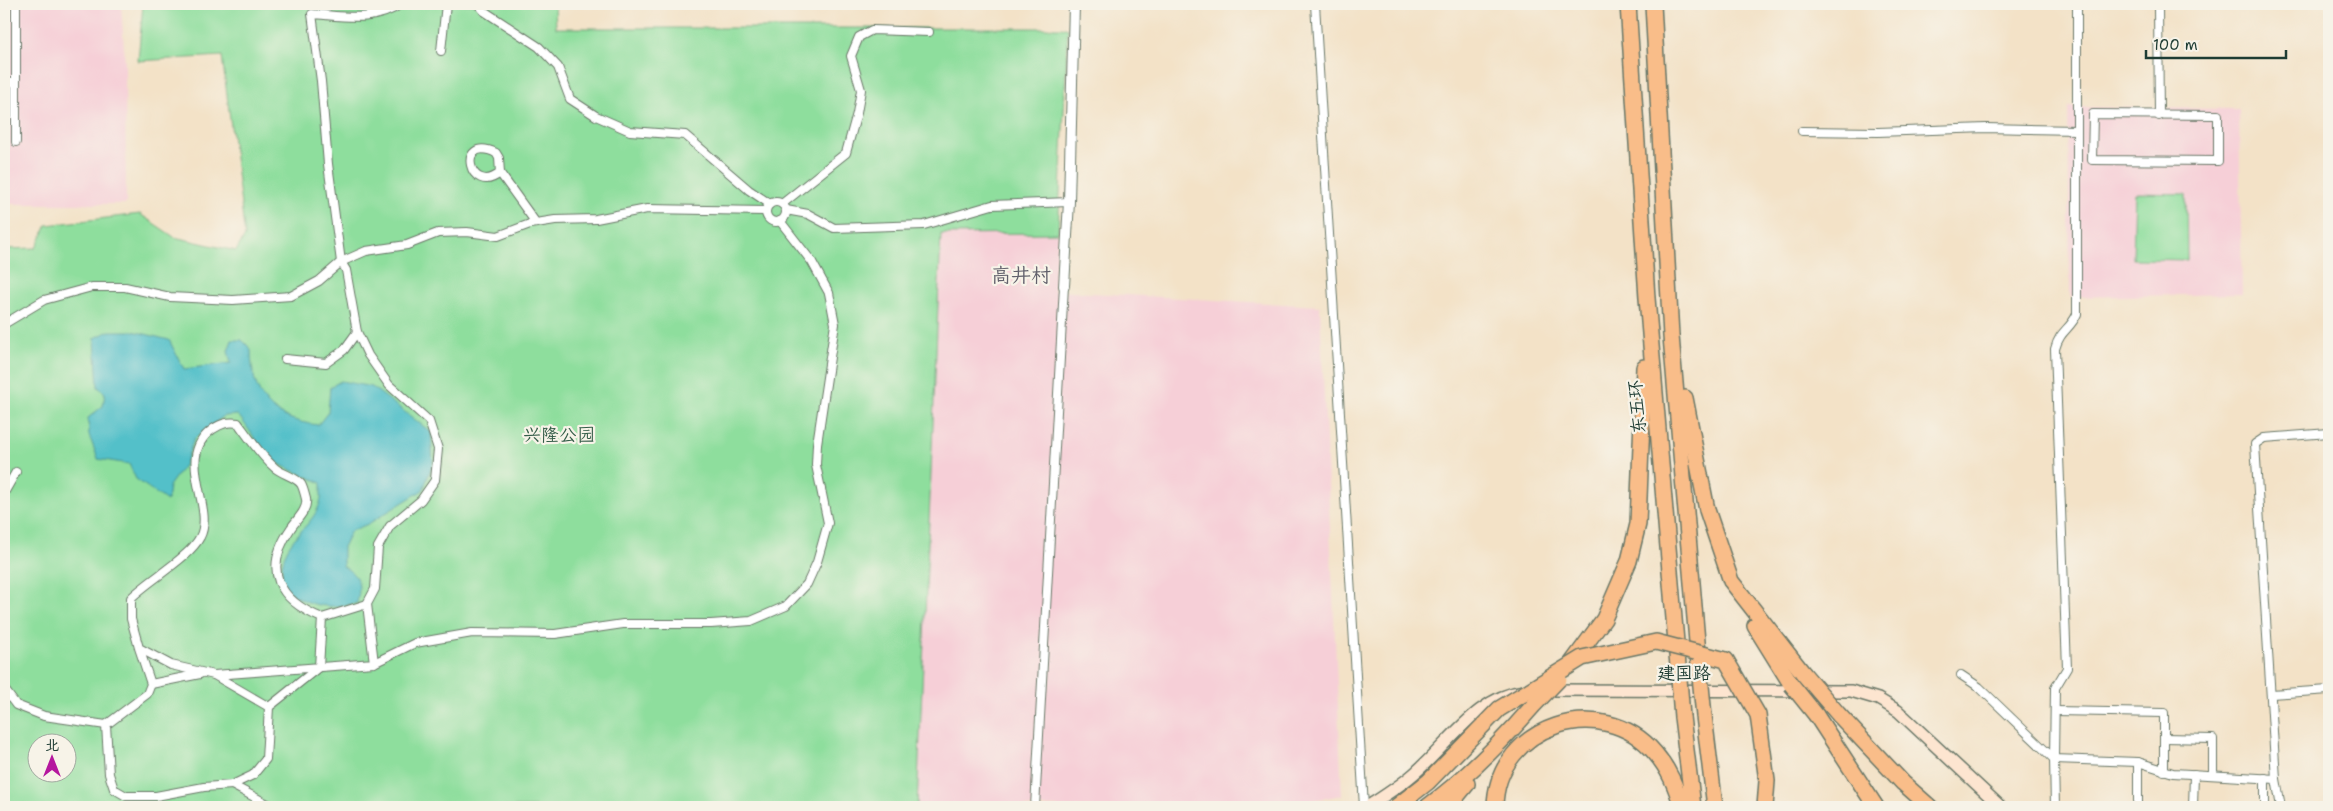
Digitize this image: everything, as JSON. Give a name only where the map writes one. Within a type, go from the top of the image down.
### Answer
[{"type":"highway","name":"东五环","points":[[1628,4],[1647,298],[1682,717],[1693,807]]},
{"type":"highway","points":[[1653,4],[1671,336],[1699,666],[1715,807]]},
{"type":"highway","points":[[1448,807],[1498,746],[1571,664],[1604,618],[1629,561],[1638,524],[1647,298]]},
{"type":"highway","points":[[1671,336],[1707,510],[1731,581],[1756,627],[1791,684],[1816,715],[1876,807]]},
{"type":"highway","points":[[1731,581],[1803,673],[1839,715],[1903,783],[1930,807]]},
{"type":"highway","points":[[1396,807],[1428,782],[1499,709],[1582,658],[1656,642],[1726,660],[1758,715],[1767,781],[1765,807]]},
{"type":"highway","points":[[1495,807],[1499,781],[1507,764],[1520,748],[1536,734],[1557,724],[1578,721],[1601,722],[1622,729],[1639,738],[1655,752],[1668,771],[1682,807]]},
{"type":"highway","points":[[1427,807],[1448,791],[1498,746]]},
{"type":"main road","name":"建国路","points":[[1365,807],[1416,772],[1480,710],[1496,700],[1514,692],[1560,690],[1851,691],[1878,699],[1898,711],[2001,807]]},
{"type":"street","points":[[16,4],[14,82],[16,142]]},
{"type":"street","points":[[374,663],[366,604],[375,589],[378,547],[390,526],[421,500],[435,480],[438,449],[429,421],[389,385],[368,354],[357,332],[346,270],[341,262],[328,164],[321,81],[312,14],[372,16],[380,15],[401,4]]},
{"type":"street","points":[[441,51],[446,4]]},
{"type":"street","points":[[478,4],[484,12],[539,47],[558,67],[570,99],[596,116],[630,131],[685,135],[768,207],[773,221],[780,221],[785,217],[784,207]]},
{"type":"street","points":[[1035,807],[1069,202],[1074,4]]},
{"type":"street","points":[[1315,4],[1365,807]]},
{"type":"street","points":[[2056,807],[2054,759],[2055,688],[2066,668],[2055,349],[2058,337],[2073,323],[2077,314],[2077,4]]},
{"type":"street","points":[[2158,4],[2159,116]]},
{"type":"street","points":[[784,207],[846,153],[861,90],[851,56],[859,37],[872,30],[929,32]]},
{"type":"street","points":[[4,82],[14,82]]},
{"type":"street","points":[[2093,114],[2159,116],[2218,115],[2218,161],[2092,160],[2093,114]]},
{"type":"street","points":[[1802,131],[1878,132],[1986,128],[2077,130]]},
{"type":"street","points":[[500,173],[492,178],[480,177],[474,174],[469,164],[471,156],[475,151],[482,148],[496,153],[499,158],[500,173],[536,223]]},
{"type":"street","points":[[4,324],[44,300],[92,287],[125,287],[170,297],[226,299],[291,296],[319,281],[341,262],[366,251],[407,245],[438,233],[467,232],[498,236],[536,223],[555,220],[596,219],[647,209],[768,207],[776,202],[784,207],[808,214],[834,228],[924,225],[992,205],[1069,202]]},
{"type":"street","points":[[214,676],[374,663],[415,643],[472,633],[555,634],[623,624],[751,622],[786,606],[807,584],[817,562],[828,523],[816,465],[834,324],[829,293],[812,262],[780,221]]},
{"type":"street","points":[[286,359],[326,363],[344,350],[357,332]]},
{"type":"street","points":[[4,689],[16,705],[44,716],[106,725],[147,694],[151,684],[131,620],[131,598],[145,584],[191,549],[201,536],[203,513],[197,489],[196,448],[203,436],[220,425],[230,422],[238,423],[275,468],[300,483],[307,500],[304,511],[289,530],[277,553],[275,574],[288,598],[309,613],[322,618],[366,604]]},
{"type":"street","points":[[2281,807],[2276,779],[2255,444],[2264,438],[2329,433]]},
{"type":"street","points":[[2329,452],[2329,477]]},
{"type":"street","points":[[4,493],[16,472]]},
{"type":"street","points":[[106,725],[109,774],[114,789],[126,796],[156,796],[204,787],[232,785],[253,775],[266,759],[270,707],[319,667],[322,618]]},
{"type":"street","points":[[139,648],[171,665],[214,676],[270,707]]},
{"type":"street","points":[[151,684],[204,673]]},
{"type":"street","points":[[1961,675],[1979,687],[2054,759],[2138,762],[2164,771],[2276,779]]},
{"type":"street","points":[[2271,694],[2329,690]]},
{"type":"street","points":[[2055,711],[2164,713],[2164,771]]},
{"type":"street","points":[[2164,738],[2213,739],[2213,775]]},
{"type":"street","points":[[2138,762],[2138,807]]},
{"type":"street","points":[[2194,774],[2194,807]]},
{"type":"street","points":[[2265,778],[2265,807]]},
{"type":"street","points":[[232,785],[272,807]]},
{"type":"shaded area","points":[[4,4],[121,4],[125,64],[126,204],[4,204]]},
{"type":"shaded area","points":[[2068,107],[2239,109],[2242,294],[2070,297]]},
{"type":"shaded area","points":[[1058,233],[1054,291],[1320,306],[1342,795],[1274,807],[917,807],[941,234]]},
{"type":"green space","name":"兴隆公园","points":[[143,4],[555,4],[556,28],[1068,28],[1058,233],[941,234],[917,807],[4,807],[4,249],[36,248],[47,225],[140,214],[174,237],[236,251],[245,236],[222,56],[138,61]]},
{"type":"green space","points":[[2135,193],[2186,194],[2187,260],[2133,259]]},
{"type":"water","points":[[109,331],[133,331],[169,340],[184,369],[231,363],[228,351],[232,340],[242,340],[251,349],[252,366],[260,392],[267,403],[288,418],[318,425],[328,412],[330,387],[341,381],[372,387],[431,432],[433,463],[423,490],[368,524],[351,531],[343,547],[343,566],[353,574],[359,586],[357,603],[342,606],[313,604],[295,596],[285,586],[282,575],[286,551],[318,509],[321,499],[321,483],[286,467],[268,456],[238,415],[224,416],[194,439],[185,464],[169,486],[167,501],[136,479],[129,464],[98,459],[89,435],[88,418],[103,406],[105,393],[98,387],[95,338]]},
{"type":"district","name":"高井村","points":[[1021,275]]}]
